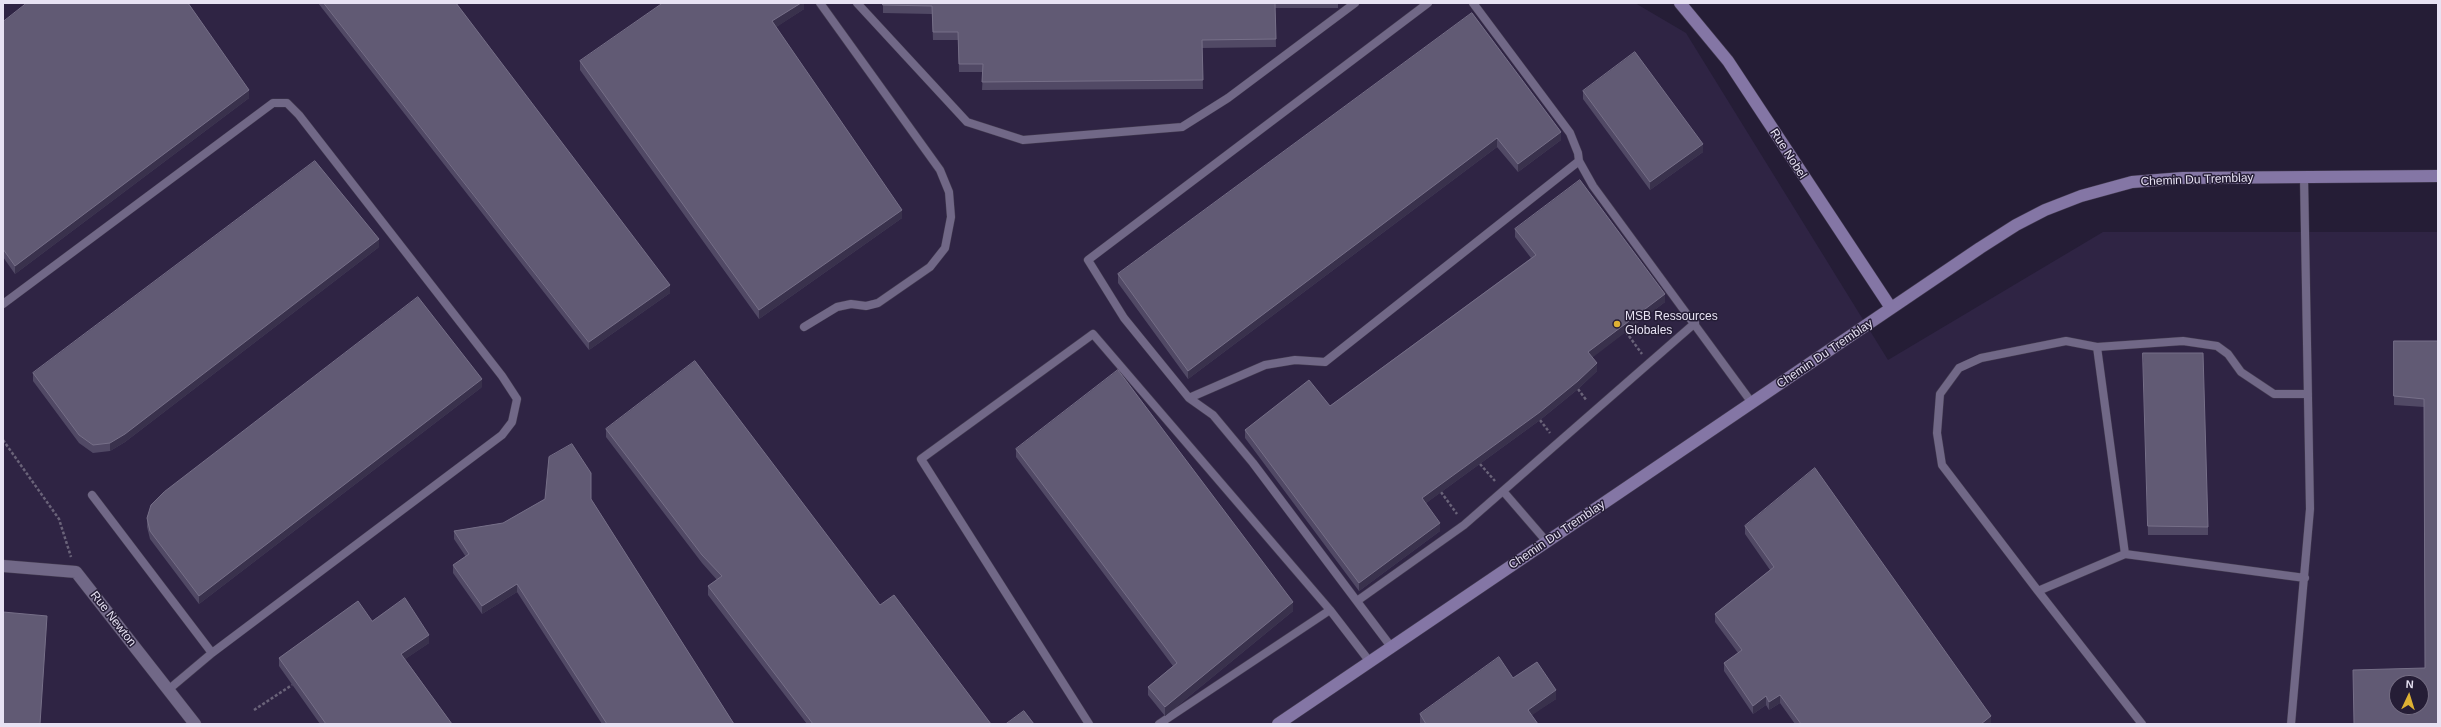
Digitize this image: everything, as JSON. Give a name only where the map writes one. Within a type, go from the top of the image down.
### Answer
[{"type":"street","name":"Rue Nobel","points":[[1680,3],[1728,61],[1891,308]]},
{"type":"street","name":"Chemin Du Tremblay","points":[[1278,724],[2016,224],[2045,210],[2081,196],[2132,182],[2165,178],[2438,176]]},
{"type":"street","points":[[3,566],[76,572]]},
{"type":"street","name":"Rue Newton","points":[[76,572],[195,724]]},
{"type":"lane","points":[[804,327],[837,307],[878,303],[930,267],[945,248],[951,217],[949,192],[940,170],[820,3]]},
{"type":"lane","points":[[857,3],[967,122],[1024,140],[1182,127],[1228,98],[1355,3]]},
{"type":"lane","points":[[1392,648],[1253,463],[1213,414],[1189,398],[1124,318],[1088,260],[1428,3]]},
{"type":"lane","points":[[1473,3],[1570,133],[1578,153],[1579,161],[1593,186],[1695,323],[1752,403]]},
{"type":"lane","points":[[3,304],[273,103],[287,103],[308,127],[514,392],[517,399],[516,413],[512,422],[502,435],[212,653],[168,690]]},
{"type":"lane","points":[[1189,398],[1265,365],[1295,360],[1325,362],[1579,161]]},
{"type":"lane","points":[[2291,724],[2310,509],[2304,177]]},
{"type":"lane","points":[[1357,601],[1464,525],[1695,323]]},
{"type":"lane","points":[[1089,724],[921,459],[1093,334],[1330,610],[1370,662]]},
{"type":"lane","points":[[2142,724],[1942,465],[1937,433],[1940,394],[1959,368],[1981,358],[2066,342],[2097,347],[2183,341],[2217,346],[2228,354],[2241,372],[2274,394],[2308,394]]},
{"type":"lane","points":[[2097,347],[2125,554]]},
{"type":"lane","points":[[1503,491],[1547,542]]},
{"type":"lane","points":[[92,495],[212,653]]},
{"type":"lane","points":[[2038,591],[2125,554],[2305,578]]},
{"type":"lane","points":[[1159,724],[1330,610]]},
{"type":"path","points":[[1626,332],[1634,342]]},
{"type":"path","points":[[1540,420],[1543,424]]},
{"type":"path","points":[[3,440],[60,519],[76,572]]},
{"type":"path","points":[[1480,464],[1488,472]]},
{"type":"path","points":[[1441,492],[1450,504]]},
{"type":"path","points":[[254,710],[292,685]]},
{"type":"shaded area","points":[[3,3],[1635,3],[1686,33],[1888,360],[2103,232],[2438,232],[2438,724],[3,724]]},
{"type":"building","points":[[27,3],[188,3],[249,90],[15,266],[3,249],[3,22]]},
{"type":"building","points":[[324,3],[456,3],[670,285],[589,342]]},
{"type":"building","points":[[663,3],[801,3],[772,21],[902,210],[759,310],[580,61]]},
{"type":"building","points":[[883,3],[1275,3],[1276,39],[1202,40],[1203,80],[982,82],[983,64],[959,64],[958,32],[933,32],[932,6],[883,5]]},
{"type":"building","points":[[1472,13],[1561,132],[1518,164],[1497,138],[1188,371],[1118,274]]},
{"type":"building","points":[[1635,52],[1703,144],[1650,182],[1583,91]]},
{"type":"building","points":[[315,161],[379,239],[125,434],[110,443],[93,445],[79,435],[33,373]]},
{"type":"building","points":[[1580,180],[1665,294],[1588,352],[1597,363],[1578,381],[1540,412],[1422,498],[1440,523],[1359,583],[1245,430],[1309,380],[1330,406],[1536,255],[1515,229]]},
{"type":"building","points":[[418,297],[482,379],[199,596],[150,531],[147,518],[151,505],[164,492]]},
{"type":"building","points":[[2394,341],[2438,341],[2438,724],[2354,724],[2353,670],[2425,668],[2424,399],[2394,396]]},
{"type":"building","points":[[2143,353],[2203,353],[2208,527],[2148,526]]},
{"type":"building","points":[[695,361],[880,605],[894,595],[991,724],[813,724],[708,586],[722,576],[702,555],[606,429]]},
{"type":"building","points":[[1118,370],[1293,602],[1165,707],[1148,687],[1177,663],[1016,449]]},
{"type":"building","points":[[572,444],[591,473],[591,499],[734,724],[607,724],[517,584],[482,606],[453,565],[469,554],[454,531],[503,523],[545,499],[549,457]]},
{"type":"building","points":[[1815,468],[1991,716],[1981,724],[1801,724],[1780,695],[1769,702],[1766,696],[1753,706],[1724,663],[1742,650],[1715,614],[1774,567],[1745,526]]},
{"type":"building","points":[[405,598],[429,635],[401,654],[452,724],[326,724],[279,658],[358,601],[372,621]]},
{"type":"building","points":[[3,612],[47,616],[40,724],[3,724]]},
{"type":"building","points":[[1499,657],[1513,678],[1537,662],[1556,690],[1528,710],[1538,724],[1426,724],[1420,714]]},
{"type":"building","points":[[1024,711],[1034,724],[1006,724]]},
{"type":"place","name":"MSB Ressources Globales","points":[[1617,324]]}]
